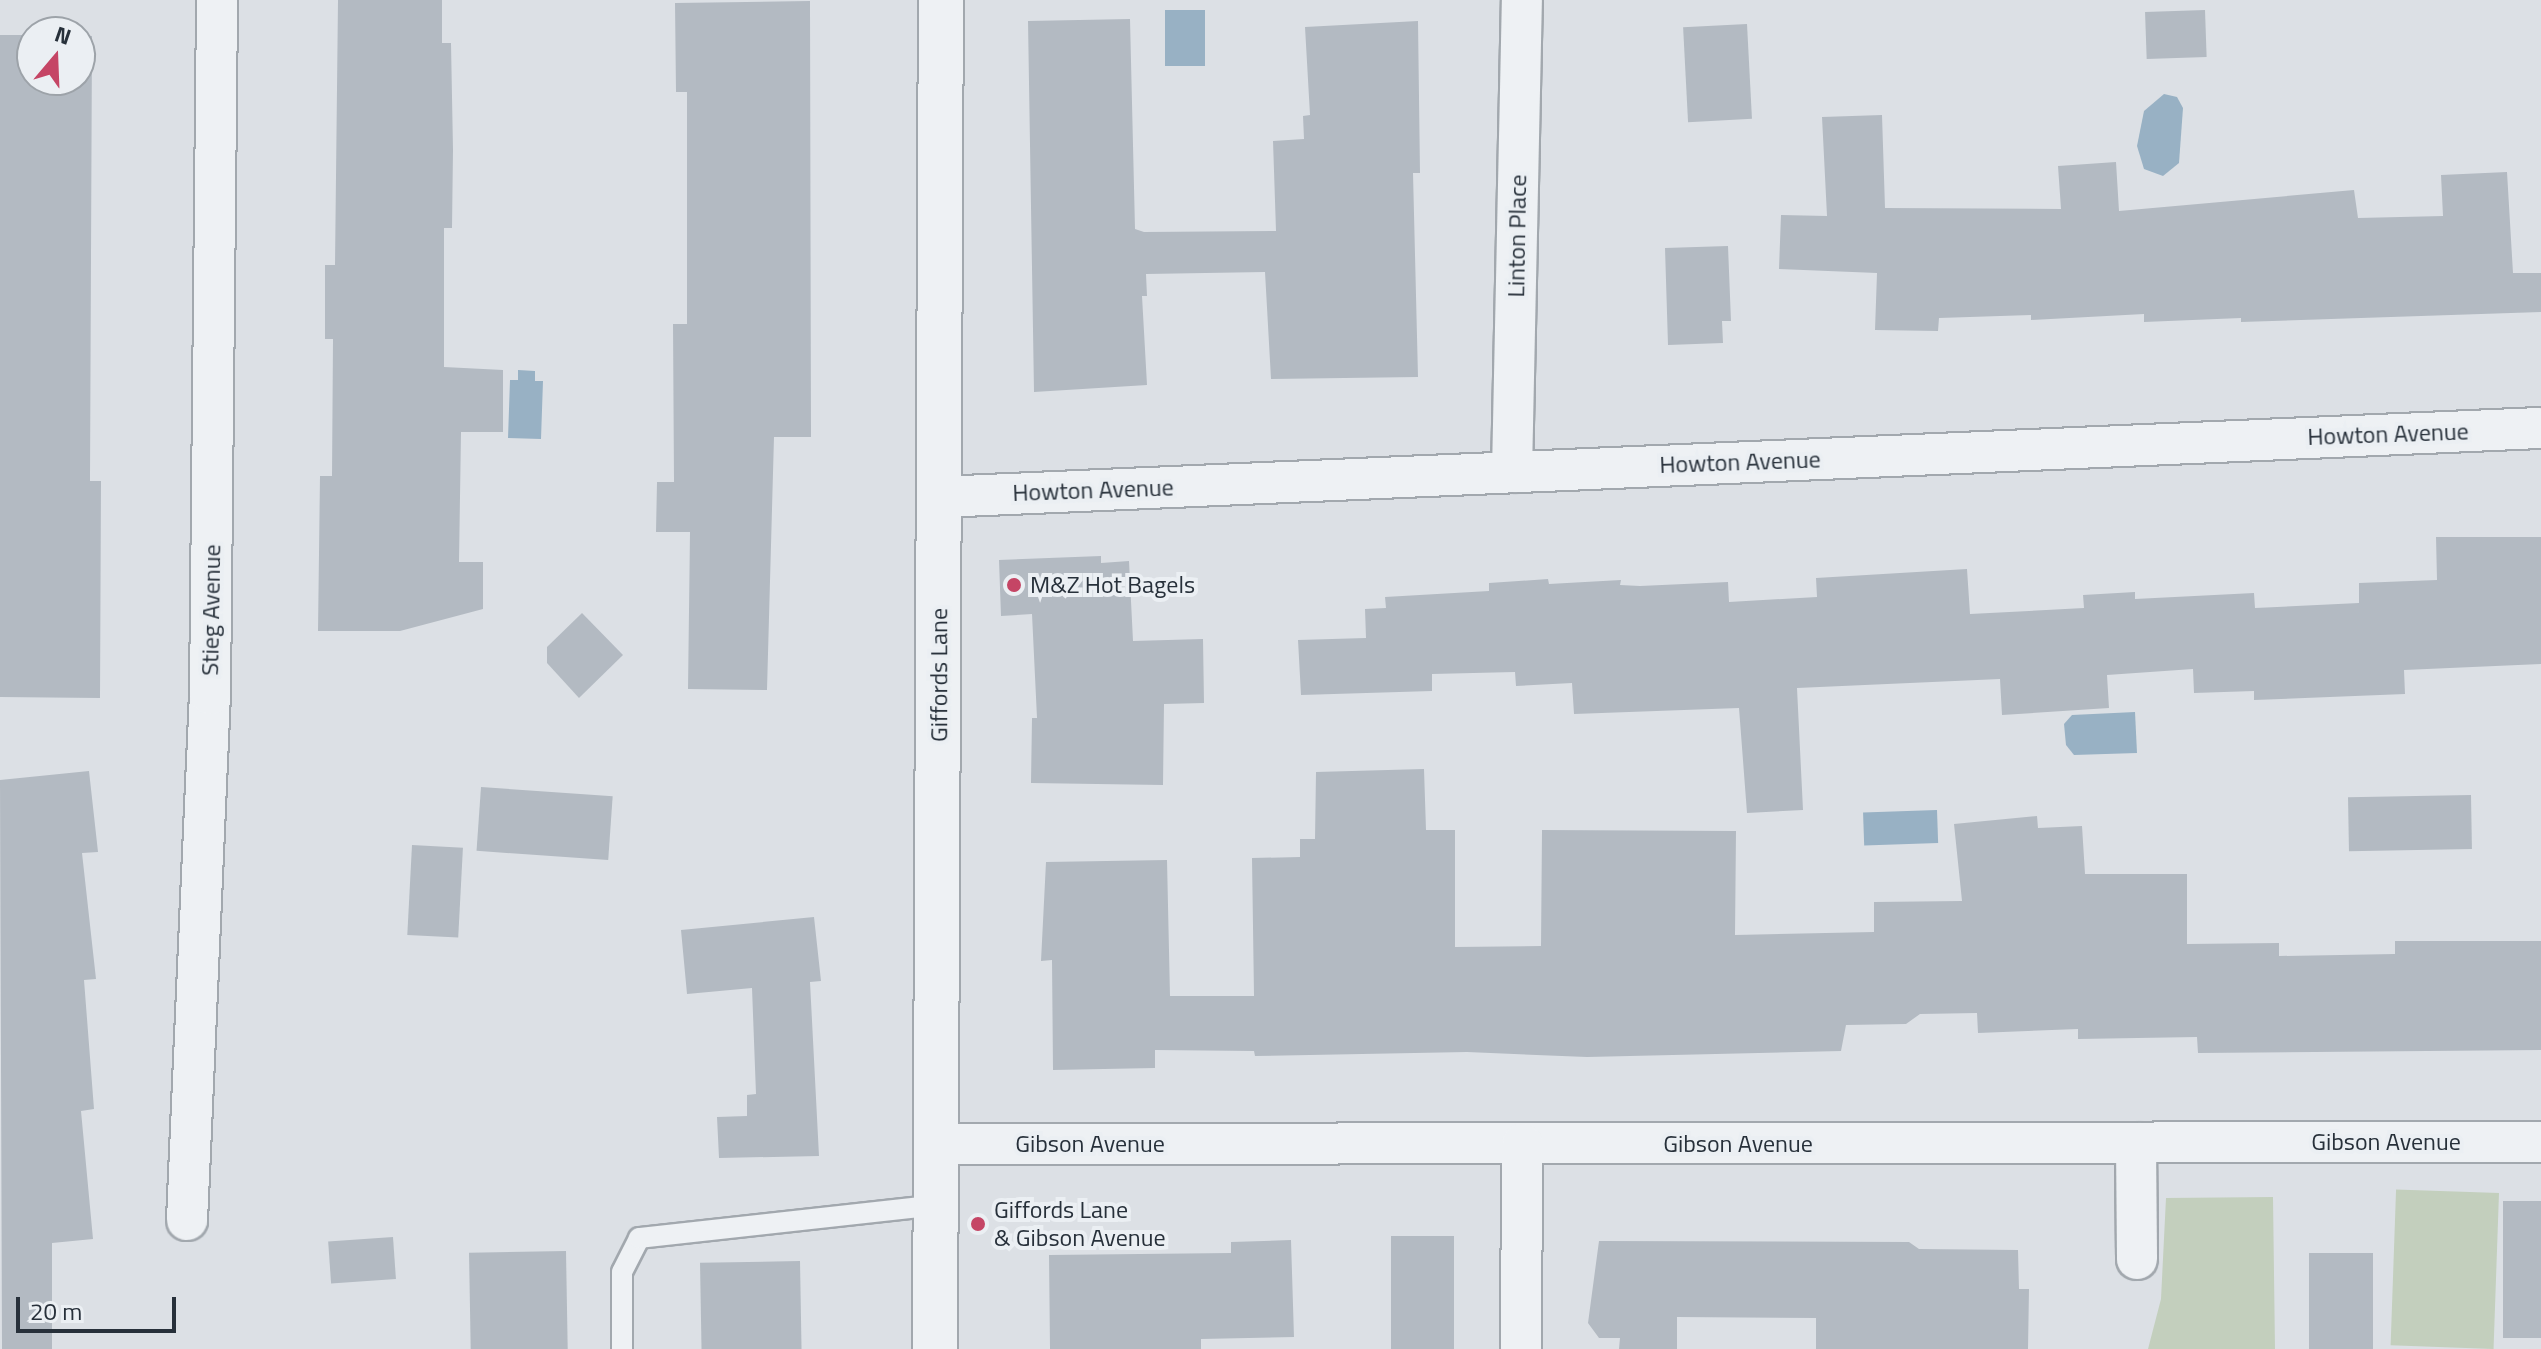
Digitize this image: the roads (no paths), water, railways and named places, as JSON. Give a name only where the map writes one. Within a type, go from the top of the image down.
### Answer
[{"type":"street","name":"Stieg Avenue","points":[[187,1220],[210,694],[217,0]]},
{"type":"street","name":"Giffords Lane","points":[[935,1349],[941,0]]},
{"type":"street","name":"Linton Place","points":[[1512,472],[1522,0]]},
{"type":"street","name":"Howton Avenue","points":[[940,497],[2541,428]]},
{"type":"street","name":"Gibson Avenue","points":[[936,1144],[2541,1142]]},
{"type":"street","points":[[2136,1143],[2137,1259]]},
{"type":"street","points":[[1521,1349],[1522,1144]]},
{"type":"lane","points":[[622,1349],[622,1272],[639,1238],[653,1232],[936,1205]]},
{"type":"water","points":[[1165,10],[1205,10],[1205,66],[1165,66]]},
{"type":"water","points":[[2164,94],[2177,97],[2183,108],[2179,163],[2163,176],[2144,169],[2137,146],[2144,111]]},
{"type":"water","points":[[518,370],[535,371],[535,381],[543,381],[541,439],[508,438],[510,380],[518,380]]},
{"type":"water","points":[[2135,712],[2137,753],[2074,755],[2066,745],[2064,724],[2072,715]]},
{"type":"water","points":[[1937,810],[1938,843],[1864,846],[1863,813]]},
{"type":"place","name":"M&Z Hot Bagels","points":[[1014,585]]},
{"type":"place","name":"Giffords Lane & Gibson Avenue","points":[[978,1224]]}]
